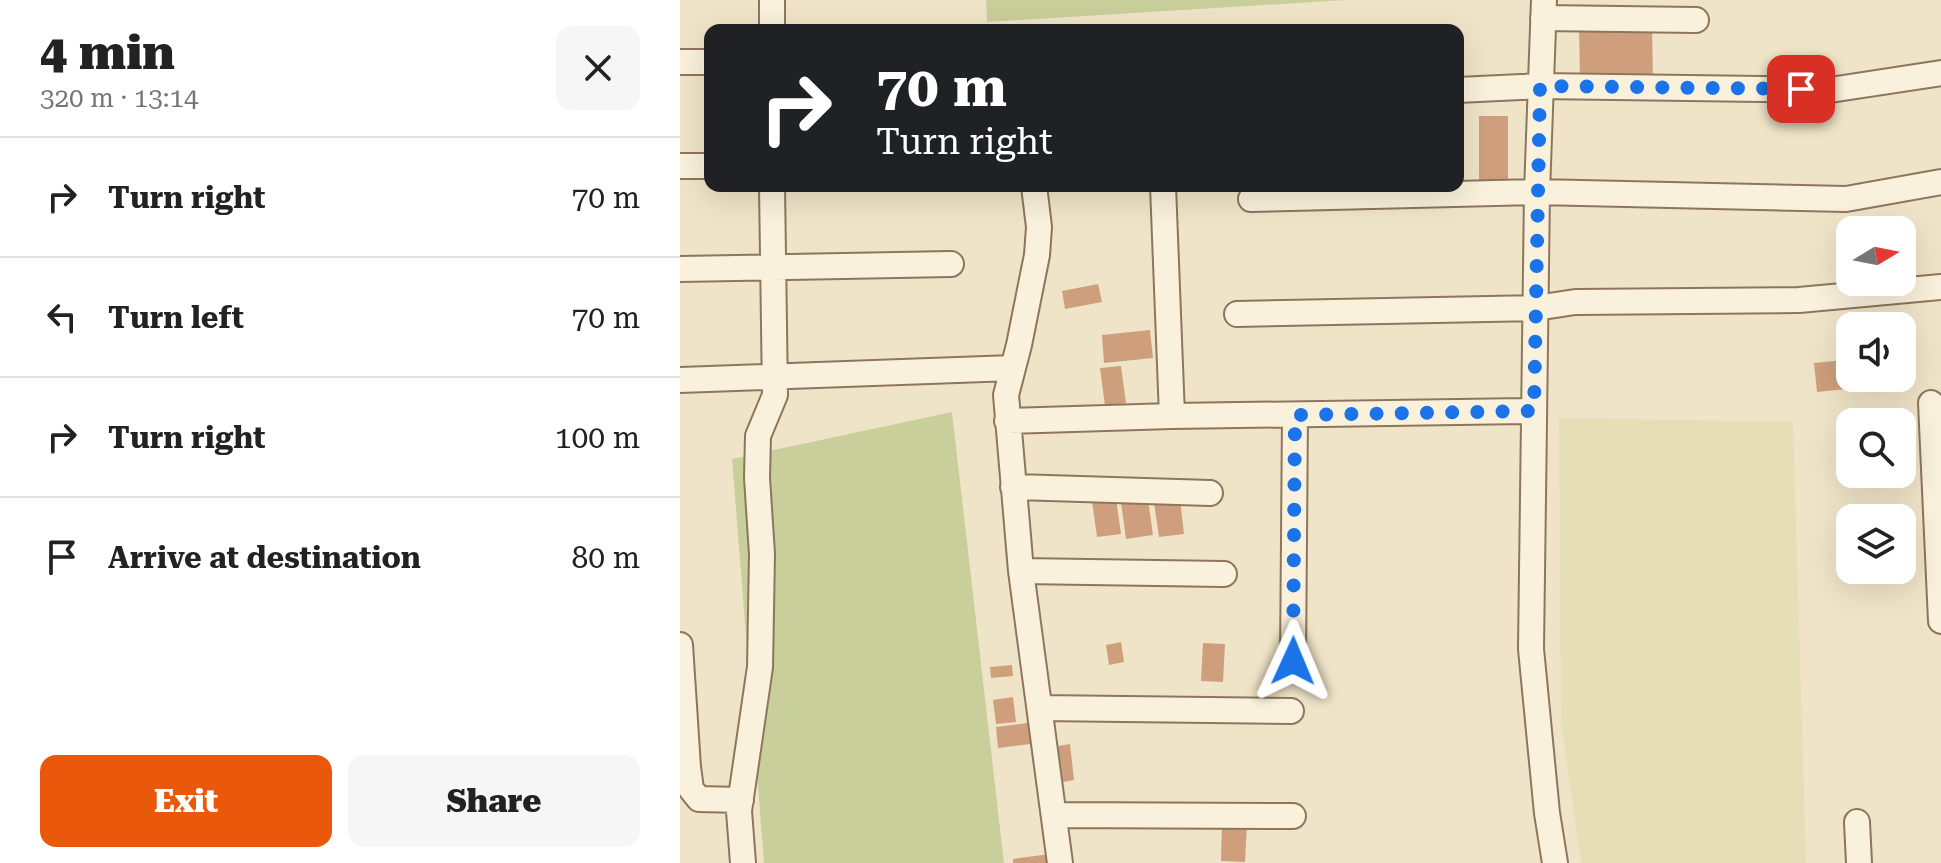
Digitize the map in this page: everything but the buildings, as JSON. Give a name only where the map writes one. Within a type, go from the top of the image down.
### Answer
[{"type":"street","points":[[772,0],[772,24]]},
{"type":"street","points":[[1555,863],[1531,649],[1537,192],[1543,9],[1696,20]]},
{"type":"street","points":[[680,62],[704,62]]},
{"type":"street","points":[[1464,90],[1540,86],[1830,90],[1941,73]]},
{"type":"street","points":[[680,166],[704,166]]},
{"type":"street","points":[[1251,199],[1537,192],[1846,199],[1941,182]]},
{"type":"street","points":[[743,863],[739,811],[760,667],[762,554],[757,478],[758,436],[775,395],[772,192]]},
{"type":"street","points":[[1035,192],[1039,227],[1037,255],[1006,395],[1021,571],[1060,863]]},
{"type":"street","points":[[1163,192],[1172,416]]},
{"type":"street","points":[[680,269],[951,264]]},
{"type":"street","points":[[1237,314],[1536,308],[1575,302],[1799,300],[1941,287]]},
{"type":"street","points":[[680,380],[1013,368]]},
{"type":"street","points":[[1931,403],[1941,621]]},
{"type":"street","points":[[1007,421],[1534,411]]},
{"type":"street","points":[[1293,661],[1295,415]]},
{"type":"street","points":[[1013,487],[1210,493]]},
{"type":"street","points":[[1021,571],[1224,574]]},
{"type":"street","points":[[680,645],[691,789],[699,799],[741,800]]},
{"type":"street","points":[[1040,708],[1291,711]]},
{"type":"street","points":[[1054,815],[1293,816]]},
{"type":"street","points":[[1857,822],[1859,863]]},
{"type":"shaded area","points":[[1559,418],[1793,422],[1806,863],[1581,863],[1561,719]]},
{"type":"green space","points":[[986,0],[1346,0],[987,22]]},
{"type":"green space","points":[[952,412],[1004,863],[764,863],[732,459]]},
{"type":"route","points":[[1293,661],[1295,415],[1534,411],[1540,86],[1801,89]]}]
